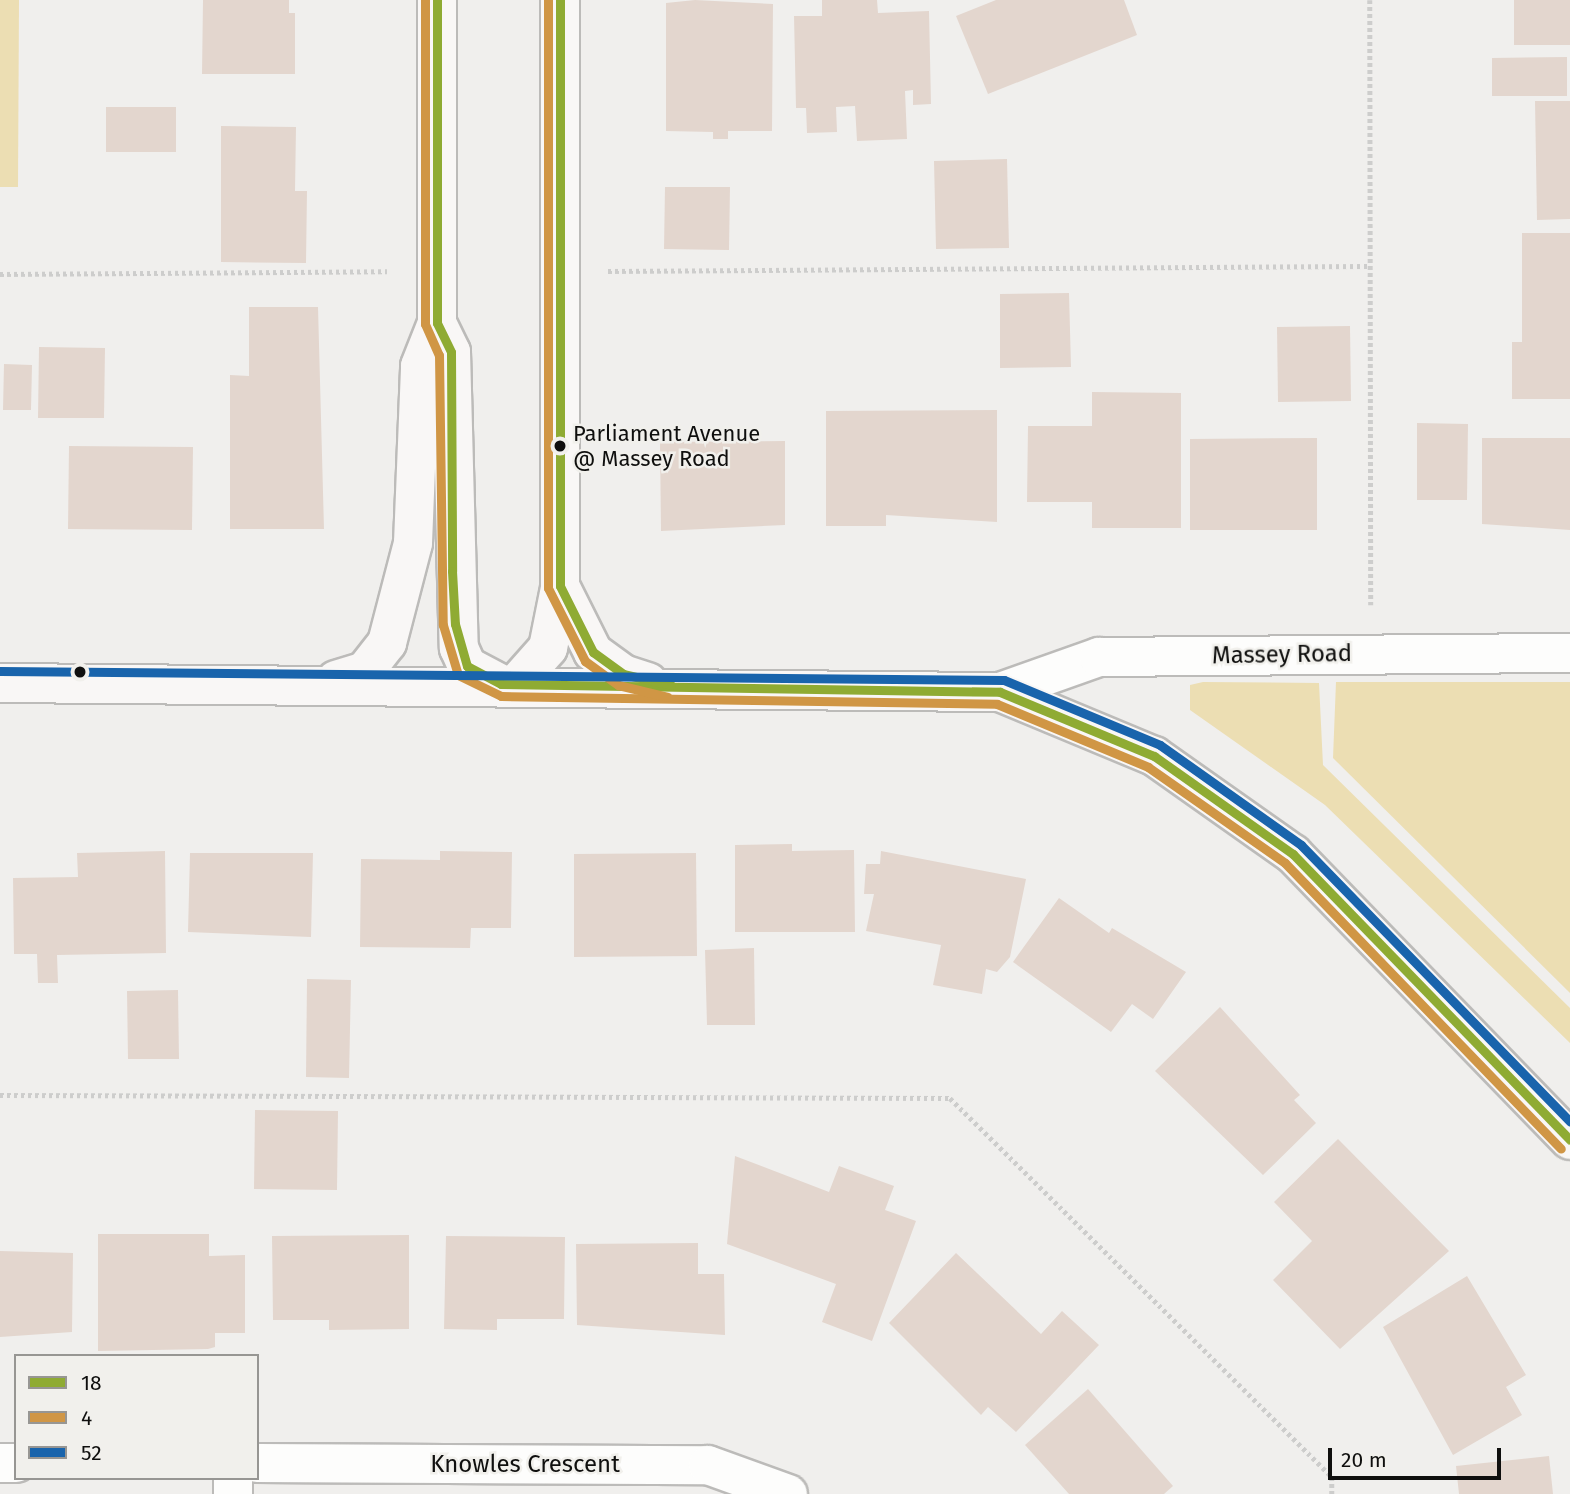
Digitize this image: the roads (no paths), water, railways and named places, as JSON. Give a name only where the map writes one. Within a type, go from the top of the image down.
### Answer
[{"type":"street","points":[[331,682],[365,671],[396,623],[413,543],[421,366],[437,323],[437,0]]},
{"type":"street","points":[[437,323],[451,352],[459,648],[467,666],[509,684],[548,648],[560,586],[560,0]]},
{"type":"street","points":[[560,586],[593,652],[623,674],[656,685]]},
{"type":"street","name":"Massey Road","points":[[0,684],[331,682],[1000,692],[1099,657],[1570,653]]},
{"type":"street","name":"Massey Road","points":[[1000,692],[1154,756],[1293,854],[1570,1140]]},
{"type":"street","name":"Knowles Crescent","points":[[259,1463],[708,1465],[788,1494]]},
{"type":"place","name":"Parliament Avenue @ Massey Road","points":[[560,446]]}]
